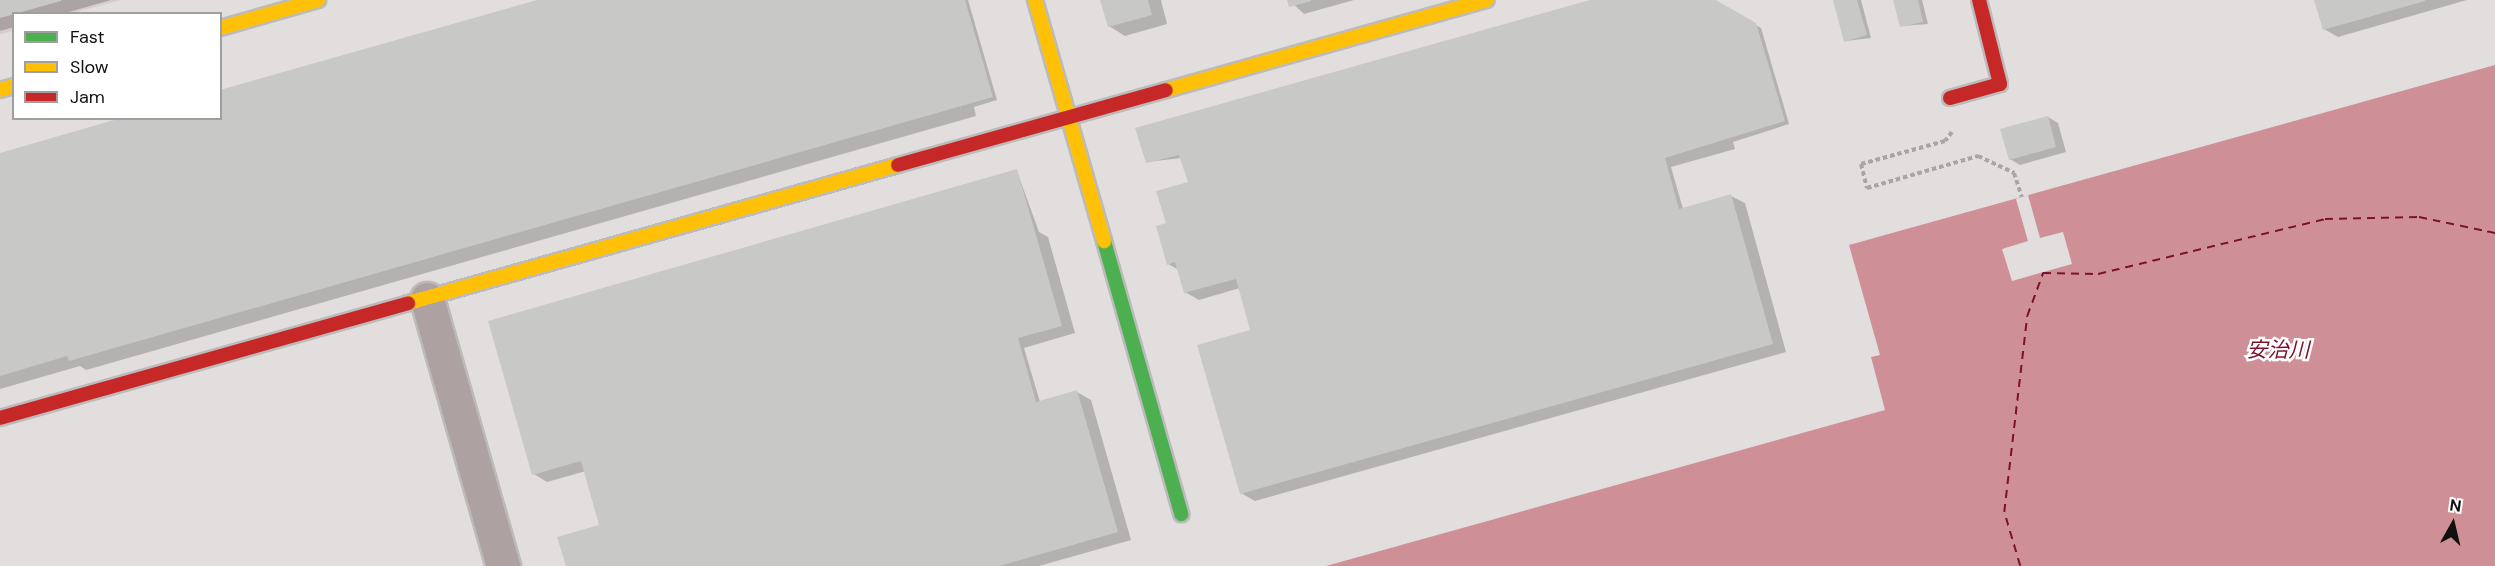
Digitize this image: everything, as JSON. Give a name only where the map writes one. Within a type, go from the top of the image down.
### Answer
[{"type":"street","points":[[222,27],[318,0]]},
{"type":"street","points":[[1035,0],[1181,514]]},
{"type":"street","points":[[0,418],[1069,121],[1487,0]]},
{"type":"street","points":[[1950,98],[2000,84],[1978,0]]},
{"type":"street","points":[[427,299],[503,566]]},
{"type":"path","points":[[1945,141],[1861,164],[1867,188],[1978,156],[2014,173],[2022,197]]},
{"type":"shaded area","points":[[0,0],[121,0],[77,12],[12,12],[12,31],[0,34]]},
{"type":"water","name":"安治川","points":[[2495,65],[2495,566],[1326,566],[1885,410],[1871,357],[1880,355],[1849,245]]},
{"type":"pier","points":[[2028,195],[2040,238],[2063,232],[2072,264],[2012,281],[2002,249],[2028,241],[2016,199]]},
{"type":"building","points":[[0,0],[61,0],[22,12],[12,12],[12,15],[0,18]]},
{"type":"building","points":[[537,0],[965,0],[993,97],[69,361],[67,356],[0,376],[0,153],[114,120],[222,120],[222,89]]},
{"type":"building","points":[[1100,0],[1148,0],[1152,15],[1108,27]]},
{"type":"building","points":[[1287,0],[1311,0],[1311,1],[1289,7]]},
{"type":"building","points":[[1590,0],[1716,0],[1756,23],[1785,121],[1665,158],[1679,209],[1731,194],[1773,344],[1240,494],[1197,345],[1250,330],[1236,279],[1184,293],[1175,262],[1167,265],[1156,226],[1166,223],[1156,191],[1188,182],[1179,155],[1146,163],[1135,128]]},
{"type":"building","points":[[1833,0],[1857,0],[1867,35],[1844,42]]},
{"type":"building","points":[[1893,0],[1918,0],[1923,22],[1900,27]]},
{"type":"building","points":[[2314,0],[2425,0],[2425,1],[2323,30]]},
{"type":"building","points":[[2048,116],[2056,147],[2009,160],[2000,129]]},
{"type":"building","points":[[1017,169],[1062,326],[1018,338],[1036,402],[1077,390],[1118,532],[999,566],[566,566],[557,537],[599,525],[581,461],[532,475],[488,321]]},
{"type":"ferry route","points":[[2020,566],[2004,512],[2027,316],[2043,273],[2098,274],[2325,219],[2419,217],[2495,233]]},
{"type":"traffic: fast","points":[[1104,241],[1181,514]]},
{"type":"traffic: slow","points":[[222,27],[318,0]]},
{"type":"traffic: slow","points":[[1035,0],[1104,241]]},
{"type":"traffic: slow","points":[[1166,90],[1487,0]]},
{"type":"traffic: slow","points":[[0,90],[12,87]]},
{"type":"traffic: slow","points":[[408,303],[898,165]]},
{"type":"traffic: jam","points":[[1950,98],[2000,84],[1979,0]]},
{"type":"traffic: jam","points":[[898,165],[1166,90]]},
{"type":"traffic: jam","points":[[0,418],[408,303]]}]
